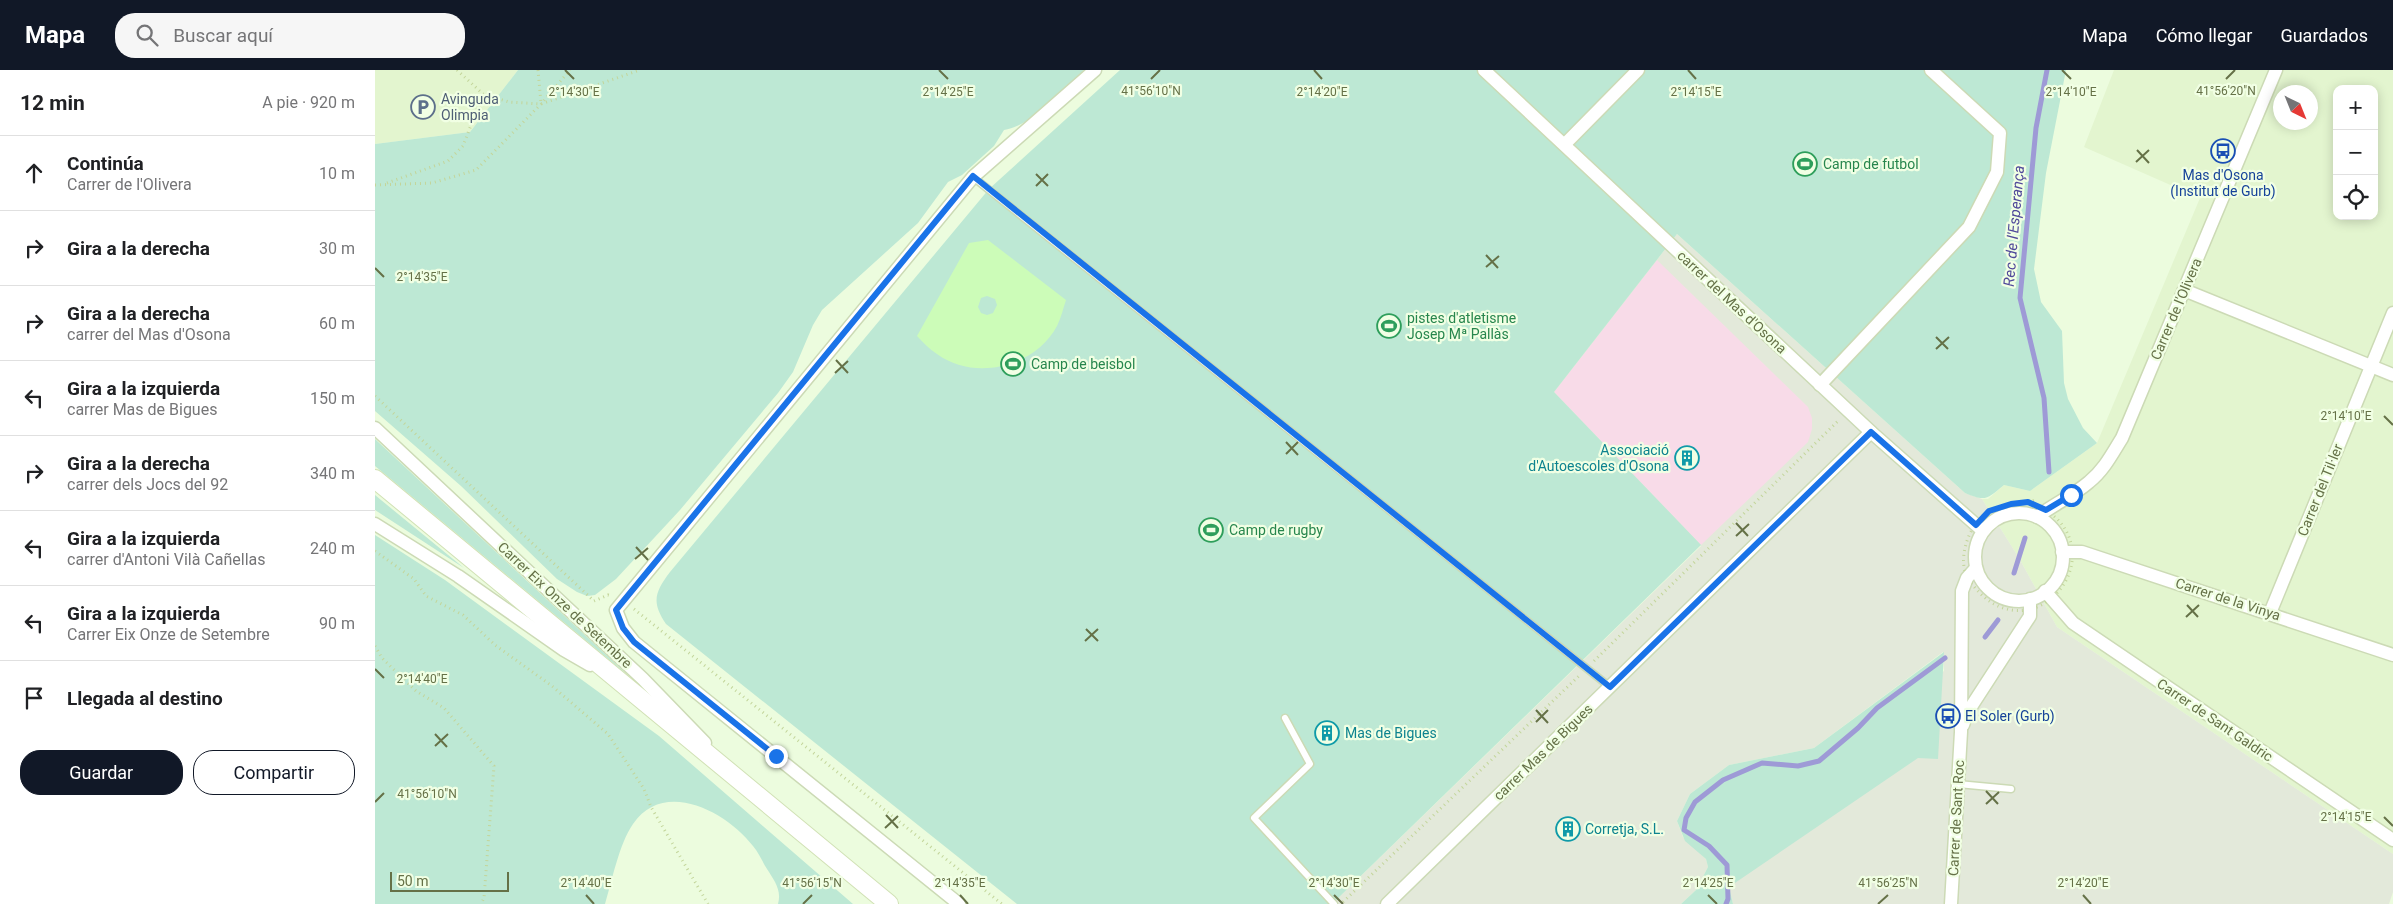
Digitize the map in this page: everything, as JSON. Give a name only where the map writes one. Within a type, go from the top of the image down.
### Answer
[{"type":"street","points":[[620,605],[973,176],[1095,70]]},
{"type":"street","name":"carrer del Mas d'Osona","points":[[1484,70],[1848,411],[1980,528]]},
{"type":"street","points":[[1565,144],[1638,70]]},
{"type":"street","points":[[1820,385],[1969,227],[1997,172],[2000,133],[1931,70]]},
{"type":"street","name":"Carrer de l'Olivera","points":[[2042,514],[2089,483],[2104,468],[2122,438],[2276,70]]},
{"type":"street","points":[[2185,290],[2393,375]]},
{"type":"street","name":"Carrer del Til·ler","points":[[2270,613],[2393,312]]},
{"type":"street","name":"Carrer Eix Onze de Setembre","points":[[375,428],[643,679],[749,788]]},
{"type":"street","name":"carrer Mas de Bigues","points":[[1387,904],[1871,432]]},
{"type":"street","name":"Carrer Eix Onze de Setembre","points":[[375,479],[609,675],[889,904]]},
{"type":"street","points":[[2008,514],[2042,514],[2067,552],[2048,596],[2030,605],[2000,596],[1983,582],[1977,568],[1975,552],[1980,528],[2008,514]]},
{"type":"street","name":"Carrer Eix Onze de Setembre","points":[[375,524],[458,576],[564,650],[609,675]]},
{"type":"street","name":"Carrer de la Vinya","points":[[2067,552],[2082,552],[2393,655]]},
{"type":"street","points":[[1967,578],[1977,568]]},
{"type":"street","name":"Carrer de Sant Roc","points":[[1951,904],[1961,732],[1962,591],[1967,578]]},
{"type":"street","name":"Carrer de Sant Galdric","points":[[2048,596],[2073,623],[2393,840]]},
{"type":"street","name":"Carrer Eix Onze de Setembre","points":[[620,605],[623,628],[634,642],[959,904]]},
{"type":"street","name":"Carrer de Sant Roc","points":[[1961,732],[1967,713],[2030,616],[2030,605]]},
{"type":"lane","points":[[973,176],[1610,687]]},
{"type":"lane","points":[[1285,718],[1310,764],[1255,818],[1334,904]]},
{"type":"lane","points":[[1958,784],[2011,789]]},
{"type":"path","points":[[457,70],[483,94],[509,102],[541,104],[640,70]]},
{"type":"path","points":[[538,70],[541,104]]},
{"type":"path","points":[[375,185],[432,183],[476,170],[541,104],[570,70]]},
{"type":"path","points":[[383,184],[448,161],[463,146],[483,94]]},
{"type":"path","points":[[375,396],[594,601],[608,595],[1002,904]]},
{"type":"path","points":[[1341,904],[1587,668],[1848,411]]},
{"type":"path","points":[[2028,502],[2042,514],[2060,522],[2069,538],[2067,575],[2048,596],[2030,605],[2017,611],[1998,607],[1976,589],[1967,578],[1962,561],[1965,542],[1980,528],[1989,511],[2011,504],[2028,502]]},
{"type":"path","points":[[375,551],[414,579],[427,596],[463,614],[495,645],[552,686],[608,734],[644,789],[651,807],[708,904]]},
{"type":"path","points":[[375,646],[382,658],[416,691],[444,708],[494,766],[484,898],[481,904]]},
{"type":"shaded area","name":"Avinguda Olimpia","points":[[375,70],[518,70],[470,132],[375,144]]},
{"type":"shaded area","points":[[518,70],[1084,70],[1037,114],[1015,127],[1004,130],[994,146],[962,175],[948,182],[918,223],[822,310],[813,325],[793,372],[778,393],[680,510],[616,579],[595,595],[587,596],[557,579],[461,486],[375,411],[375,144],[470,132]]},
{"type":"shaded area","points":[[1120,70],[2066,70],[2046,173],[2034,269],[2041,302],[2062,331],[2064,383],[2068,399],[2083,428],[2097,443],[2030,491],[2004,485],[1986,498],[1978,498],[1965,493],[1677,234],[1554,392],[1701,545],[1332,904],[1017,904],[666,624],[658,609],[657,597],[661,585],[670,572],[989,189]]},
{"type":"shaded area","points":[[2114,70],[2393,70],[2393,854],[2057,627],[2019,558],[1982,499],[1988,499],[2004,485],[2030,491],[2097,443],[2200,198],[2084,147]]},
{"type":"shaded area","points":[[1677,234],[1965,493],[1982,499],[2019,558],[2057,627],[2393,854],[2393,892],[2389,904],[1733,904],[1729,888],[1803,769],[1944,671],[1943,652],[1814,748],[1729,765],[1690,794],[1677,821],[1683,837],[1706,859],[1708,867],[1696,890],[1681,904],[1332,904],[1701,546],[1554,392]]},
{"type":"shaded area","points":[[1657,260],[1808,407],[1812,418],[1812,429],[1808,442],[1701,545],[1554,392]]},
{"type":"shaded area","points":[[375,439],[630,677],[375,466]]},
{"type":"shaded area","points":[[375,495],[381,500],[464,568],[375,510]]},
{"type":"shaded area","points":[[375,535],[445,580],[659,736],[853,904],[778,904],[779,894],[775,881],[755,849],[742,833],[712,812],[695,805],[678,802],[661,803],[646,810],[633,824],[620,852],[605,904],[375,904]]},
{"type":"shaded area","points":[[1944,652],[1938,759],[1918,758],[1729,887],[1733,904],[1681,904],[1696,890],[1708,867],[1706,859],[1685,841],[1677,821],[1690,794],[1729,765],[1814,748]]},
{"type":"sand","points":[[988,240],[1066,300],[1057,326],[1047,340],[1034,352],[1003,366],[969,367],[952,363],[929,348],[917,336],[969,243]],"holes":[[[987,296],[995,299],[997,305],[993,313],[987,315],[981,313],[978,307],[981,298]]]},
{"type":"waterway","name":"Rec de l'Esperança","points":[[2047,70],[2036,128],[2020,298],[2044,398],[2049,472]]},
{"type":"waterway","points":[[2014,573],[2025,538]]},
{"type":"waterway","points":[[1985,637],[1998,620]]},
{"type":"waterway","name":"Rec de l'Esperança","points":[[1726,904],[1728,899],[1727,865],[1709,846],[1684,830],[1686,818],[1695,802],[1723,780],[1762,763],[1798,766],[1819,761],[1858,728],[1877,708],[1945,658]]},
{"type":"place","name":"Avinguda Olimpia","points":[[423,107]]},
{"type":"place","name":"Mas d'Osona (Institut de Gurb)","points":[[2223,151]]},
{"type":"place","name":"Camp de futbol","points":[[1805,164]]},
{"type":"place","name":"pistes d'atletisme Josep Mª Pallàs","points":[[1389,326]]},
{"type":"place","name":"Camp de beisbol","points":[[1013,364]]},
{"type":"place","name":"Associació d'Autoescoles d'Osona","points":[[1687,458]]},
{"type":"place","name":"Camp de rugby","points":[[1211,530]]},
{"type":"place","name":"El Soler (Gurb)","points":[[1948,716]]},
{"type":"place","name":"Mas de Bigues","points":[[1327,733]]},
{"type":"place","name":"Corretja, S.L.","points":[[1568,829]]},
{"type":"route","points":[[776,756],[634,642],[623,628],[616,610],[973,176],[1610,687],[1871,432],[1976,525],[1989,511],[2011,504],[2028,502],[2046,510],[2051,505],[2071,495]]}]
